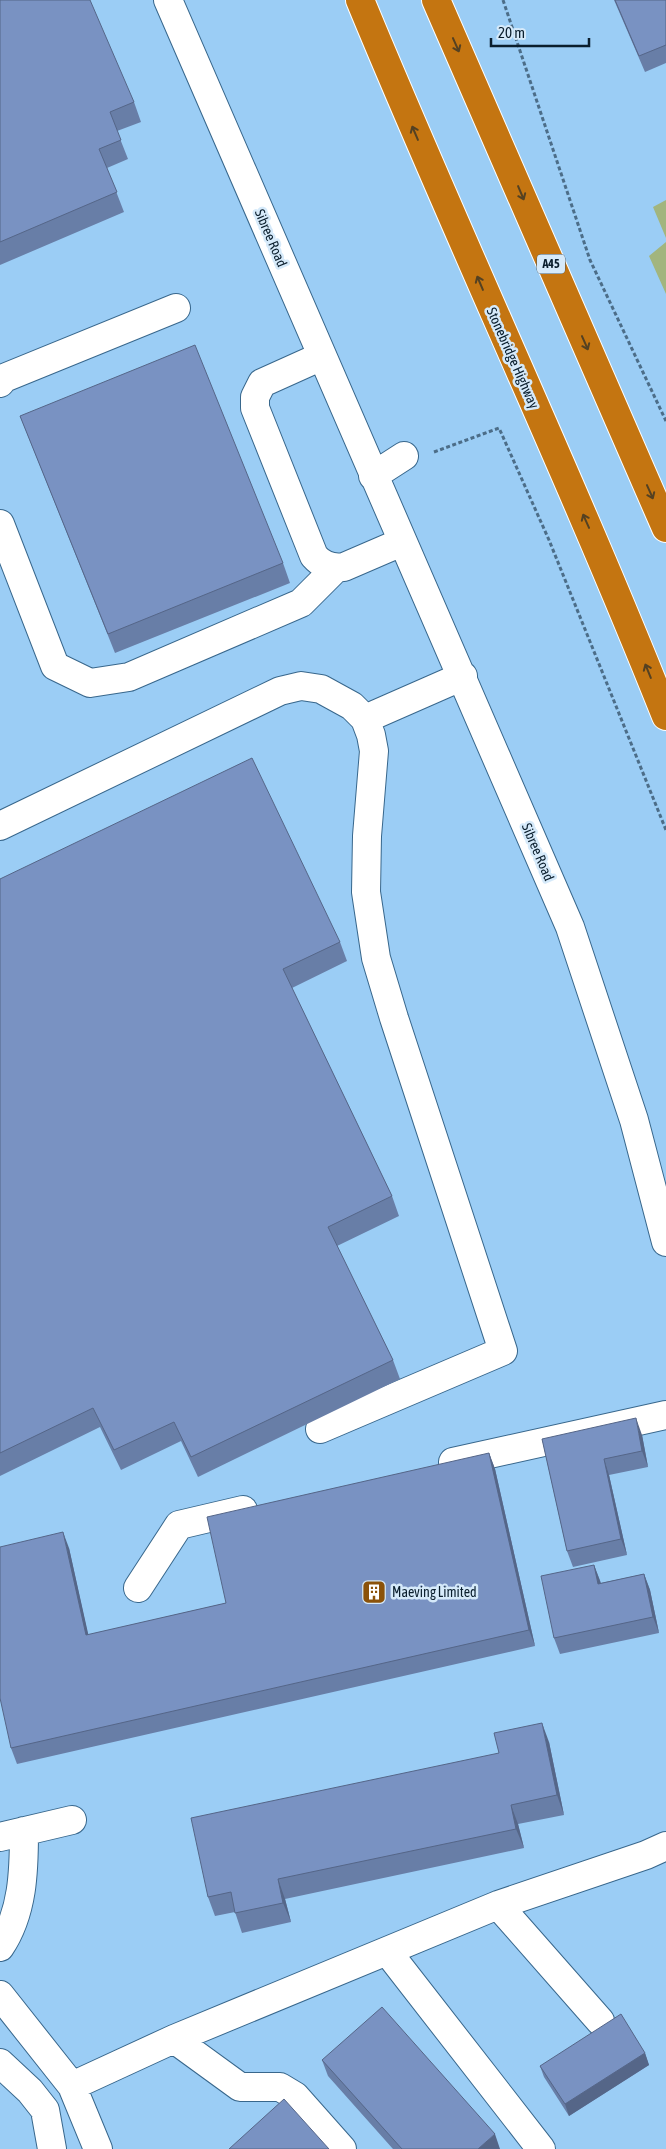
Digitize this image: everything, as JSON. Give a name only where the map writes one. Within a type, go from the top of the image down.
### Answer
[{"type":"highway","name":"Stonebridge Highway","points":[[360,0],[493,313],[608,569],[666,716]]},
{"type":"highway","name":"A45","points":[[436,0],[666,528]]},
{"type":"lane","name":"Sibree Road","points":[[168,0],[402,542],[463,676],[570,927],[634,1120],[666,1242]]},
{"type":"lane","points":[[0,383],[4,378],[176,308]]},
{"type":"lane","points":[[322,356],[262,383],[255,397],[256,408],[314,556],[320,563],[336,568],[344,567],[402,542]]},
{"type":"lane","points":[[374,476],[416,456]]},
{"type":"lane","points":[[0,524],[55,666],[90,683],[129,677],[301,603],[336,568]]},
{"type":"lane","points":[[365,719],[463,676]]},
{"type":"lane","points":[[0,826],[280,691],[301,686],[322,689],[352,706],[365,719],[374,751],[367,836],[366,892],[376,958],[504,1351],[320,1429]]},
{"type":"lane","points":[[427,1468],[666,1415]]},
{"type":"lane","points":[[138,1588],[179,1525],[265,1505]]},
{"type":"lane","points":[[0,1947],[17,1912],[24,1868],[12,1834],[72,1820]]},
{"type":"lane","points":[[72,2086],[174,2039],[498,1905],[646,1855],[666,1846]]},
{"type":"lane","points":[[498,1905],[600,2021]]},
{"type":"lane","points":[[387,1951],[541,2149]]},
{"type":"lane","points":[[0,1996],[72,2086],[98,2149]]},
{"type":"lane","points":[[174,2039],[240,2087],[280,2087],[295,2096],[342,2149]]},
{"type":"lane","points":[[0,2063],[30,2091],[45,2110],[52,2149]]},
{"type":"path","points":[[503,0],[590,260],[666,421]]},
{"type":"path","points":[[416,456],[499,428],[549,540],[666,830]]},
{"type":"green space","points":[[666,200],[666,238],[653,207]]},
{"type":"green space","points":[[666,242],[666,294],[649,256]]},
{"type":"building","points":[[0,0],[90,0],[134,102],[110,112],[121,140],[99,149],[117,192],[0,242]]},
{"type":"building","points":[[615,0],[666,0],[666,45],[639,56]]},
{"type":"building","points":[[195,345],[283,563],[108,634],[20,416]]},
{"type":"building","points":[[252,758],[340,942],[283,969],[392,1196],[328,1227],[393,1360],[191,1457],[174,1422],[114,1450],[93,1408],[0,1453],[0,879]]},
{"type":"building","points":[[636,1418],[642,1451],[604,1459],[621,1539],[567,1551],[542,1439]]},
{"type":"building","name":"Maeving Limited","points":[[489,1453],[529,1630],[11,1748],[0,1698],[0,1547],[63,1532],[86,1635],[226,1603],[207,1517]]},
{"type":"building","points":[[594,1565],[598,1584],[644,1574],[653,1617],[554,1638],[541,1576]]},
{"type":"building","points":[[542,1723],[557,1795],[511,1805],[516,1829],[278,1879],[283,1903],[235,1913],[231,1892],[208,1897],[191,1818],[499,1753],[494,1733]]},
{"type":"building","points":[[382,2007],[495,2134],[478,2149],[402,2149],[322,2060]]},
{"type":"building","points":[[621,2014],[645,2053],[565,2104],[540,2066]]},
{"type":"building","points":[[284,2099],[329,2149],[229,2149]]},
{"type":"place","name":"Maeving Limited","points":[[374,1592]]}]
